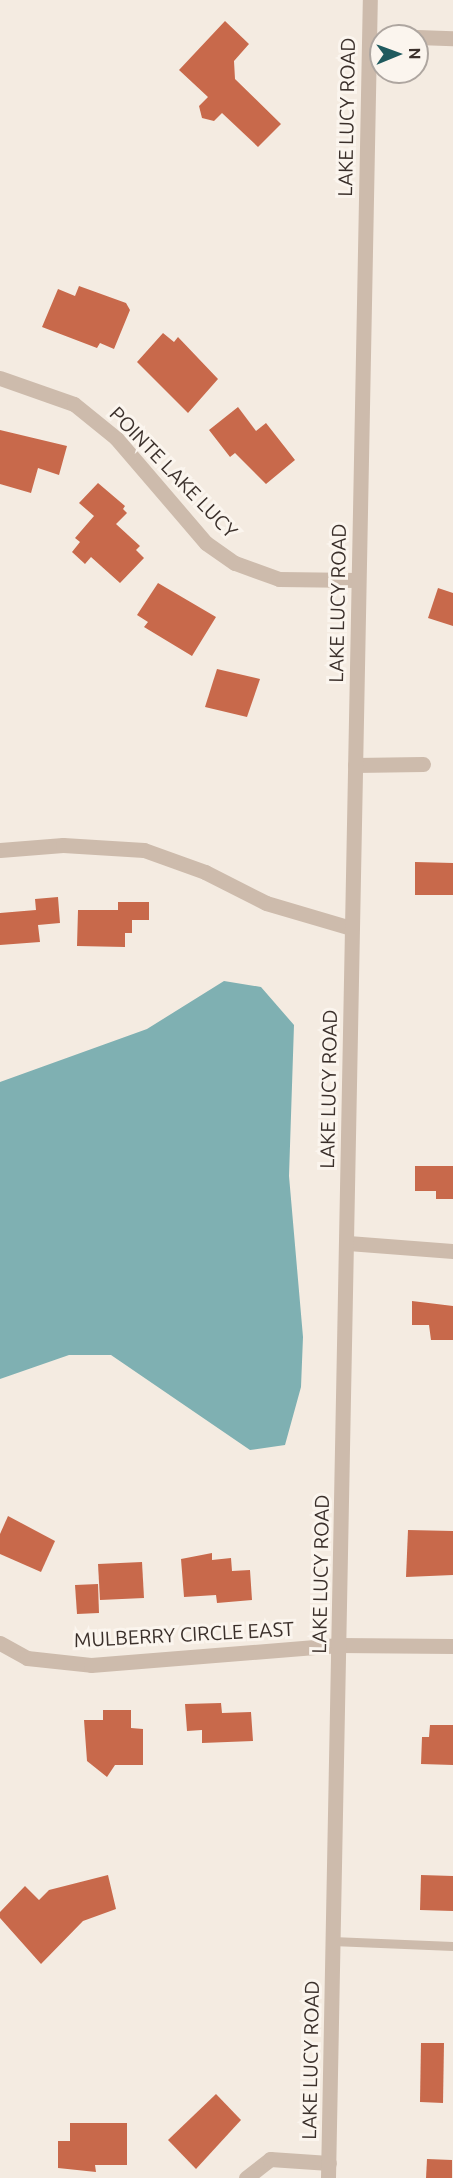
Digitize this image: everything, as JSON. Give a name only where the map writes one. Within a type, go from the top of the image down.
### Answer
[{"type":"street","name":"LAKE LUCY ROAD","points":[[370,0],[373,24]]},
{"type":"street","points":[[429,37],[453,38]]},
{"type":"street","name":"LAKE LUCY ROAD","points":[[328,2170],[348,1243],[358,580],[374,84]]},
{"type":"street","name":"POINTE LAKE LUCY","points":[[0,378],[74,404],[116,438],[206,543],[236,563],[279,579],[358,580]]},
{"type":"street","points":[[355,765],[423,764]]},
{"type":"street","points":[[0,850],[63,845],[144,850],[205,872],[266,903],[351,928]]},
{"type":"street","points":[[348,1243],[453,1251]]},
{"type":"street","name":"MULBERRY CIRCLE EAST","points":[[0,1643],[27,1658],[91,1665],[339,1645],[453,1646]]},
{"type":"street","points":[[246,2178],[270,2159],[328,2170]]},
{"type":"lane","points":[[332,1941],[453,1946]]},
{"type":"water","points":[[224,981],[261,987],[294,1025],[289,1176],[303,1337],[301,1387],[285,1445],[250,1450],[111,1355],[69,1355],[0,1379],[0,1082],[147,1029]]},
{"type":"building","points":[[225,21],[249,44],[234,61],[235,79],[281,124],[258,147],[222,113],[214,121],[202,118],[199,106],[208,97],[179,70]]},
{"type":"building","points":[[79,286],[126,303],[130,310],[114,349],[100,343],[97,348],[42,327],[58,289],[75,296]]},
{"type":"building","points":[[163,333],[174,342],[178,337],[218,379],[188,413],[137,362]]},
{"type":"building","points":[[238,407],[256,431],[266,423],[295,460],[266,484],[235,453],[230,457],[209,430]]},
{"type":"building","points":[[0,430],[67,446],[59,475],[38,468],[31,493],[0,484]]},
{"type":"building","points":[[98,483],[125,506],[123,509],[127,513],[116,524],[140,546],[136,550],[144,558],[120,583],[91,557],[85,564],[72,552],[80,542],[75,538],[94,516],[79,503]]},
{"type":"building","points":[[158,583],[216,617],[192,656],[144,627],[148,622],[137,615]]},
{"type":"building","points":[[438,588],[453,593],[453,626],[428,618]]},
{"type":"building","points":[[217,669],[260,679],[247,717],[205,707]]},
{"type":"building","points":[[415,862],[453,863],[453,895],[415,895]]},
{"type":"building","points":[[58,897],[60,923],[38,925],[40,942],[0,945],[0,913],[36,910],[35,899]]},
{"type":"building","points":[[118,902],[149,902],[149,920],[132,920],[132,933],[125,933],[125,947],[77,946],[78,910],[118,910]]},
{"type":"building","points":[[415,1166],[453,1166],[453,1199],[436,1199],[436,1191],[415,1191]]},
{"type":"building","points":[[412,1301],[453,1306],[453,1340],[431,1340],[429,1325],[412,1325]]},
{"type":"building","points":[[8,1516],[55,1541],[41,1572],[0,1554],[0,1534]]},
{"type":"building","points":[[408,1530],[453,1531],[453,1575],[406,1577]]},
{"type":"building","points":[[212,1553],[212,1560],[231,1558],[232,1571],[250,1570],[252,1600],[217,1603],[216,1595],[184,1597],[181,1559]]},
{"type":"building","points":[[142,1562],[144,1598],[100,1600],[98,1564]]},
{"type":"building","points":[[98,1584],[99,1613],[77,1614],[75,1585]]},
{"type":"building","points":[[221,1703],[222,1713],[251,1712],[253,1741],[202,1743],[202,1730],[187,1731],[185,1704]]},
{"type":"building","points":[[103,1710],[131,1710],[131,1728],[143,1729],[143,1765],[115,1765],[107,1777],[87,1761],[84,1720],[103,1720]]},
{"type":"building","points":[[430,1725],[453,1725],[453,1765],[421,1764],[422,1737],[429,1737]]},
{"type":"building","points":[[108,1875],[116,1909],[83,1921],[41,1964],[0,1918],[0,1912],[25,1886],[39,1900],[49,1890]]},
{"type":"building","points":[[421,1875],[453,1876],[453,1911],[420,1910]]},
{"type":"building","points":[[421,2043],[444,2043],[443,2103],[420,2102]]},
{"type":"building","points":[[216,2094],[241,2120],[196,2169],[168,2140]]},
{"type":"building","points":[[70,2123],[127,2123],[127,2165],[95,2165],[96,2172],[58,2168],[58,2141],[70,2141]]},
{"type":"building","points":[[427,2159],[452,2160],[452,2178],[426,2178]]}]
